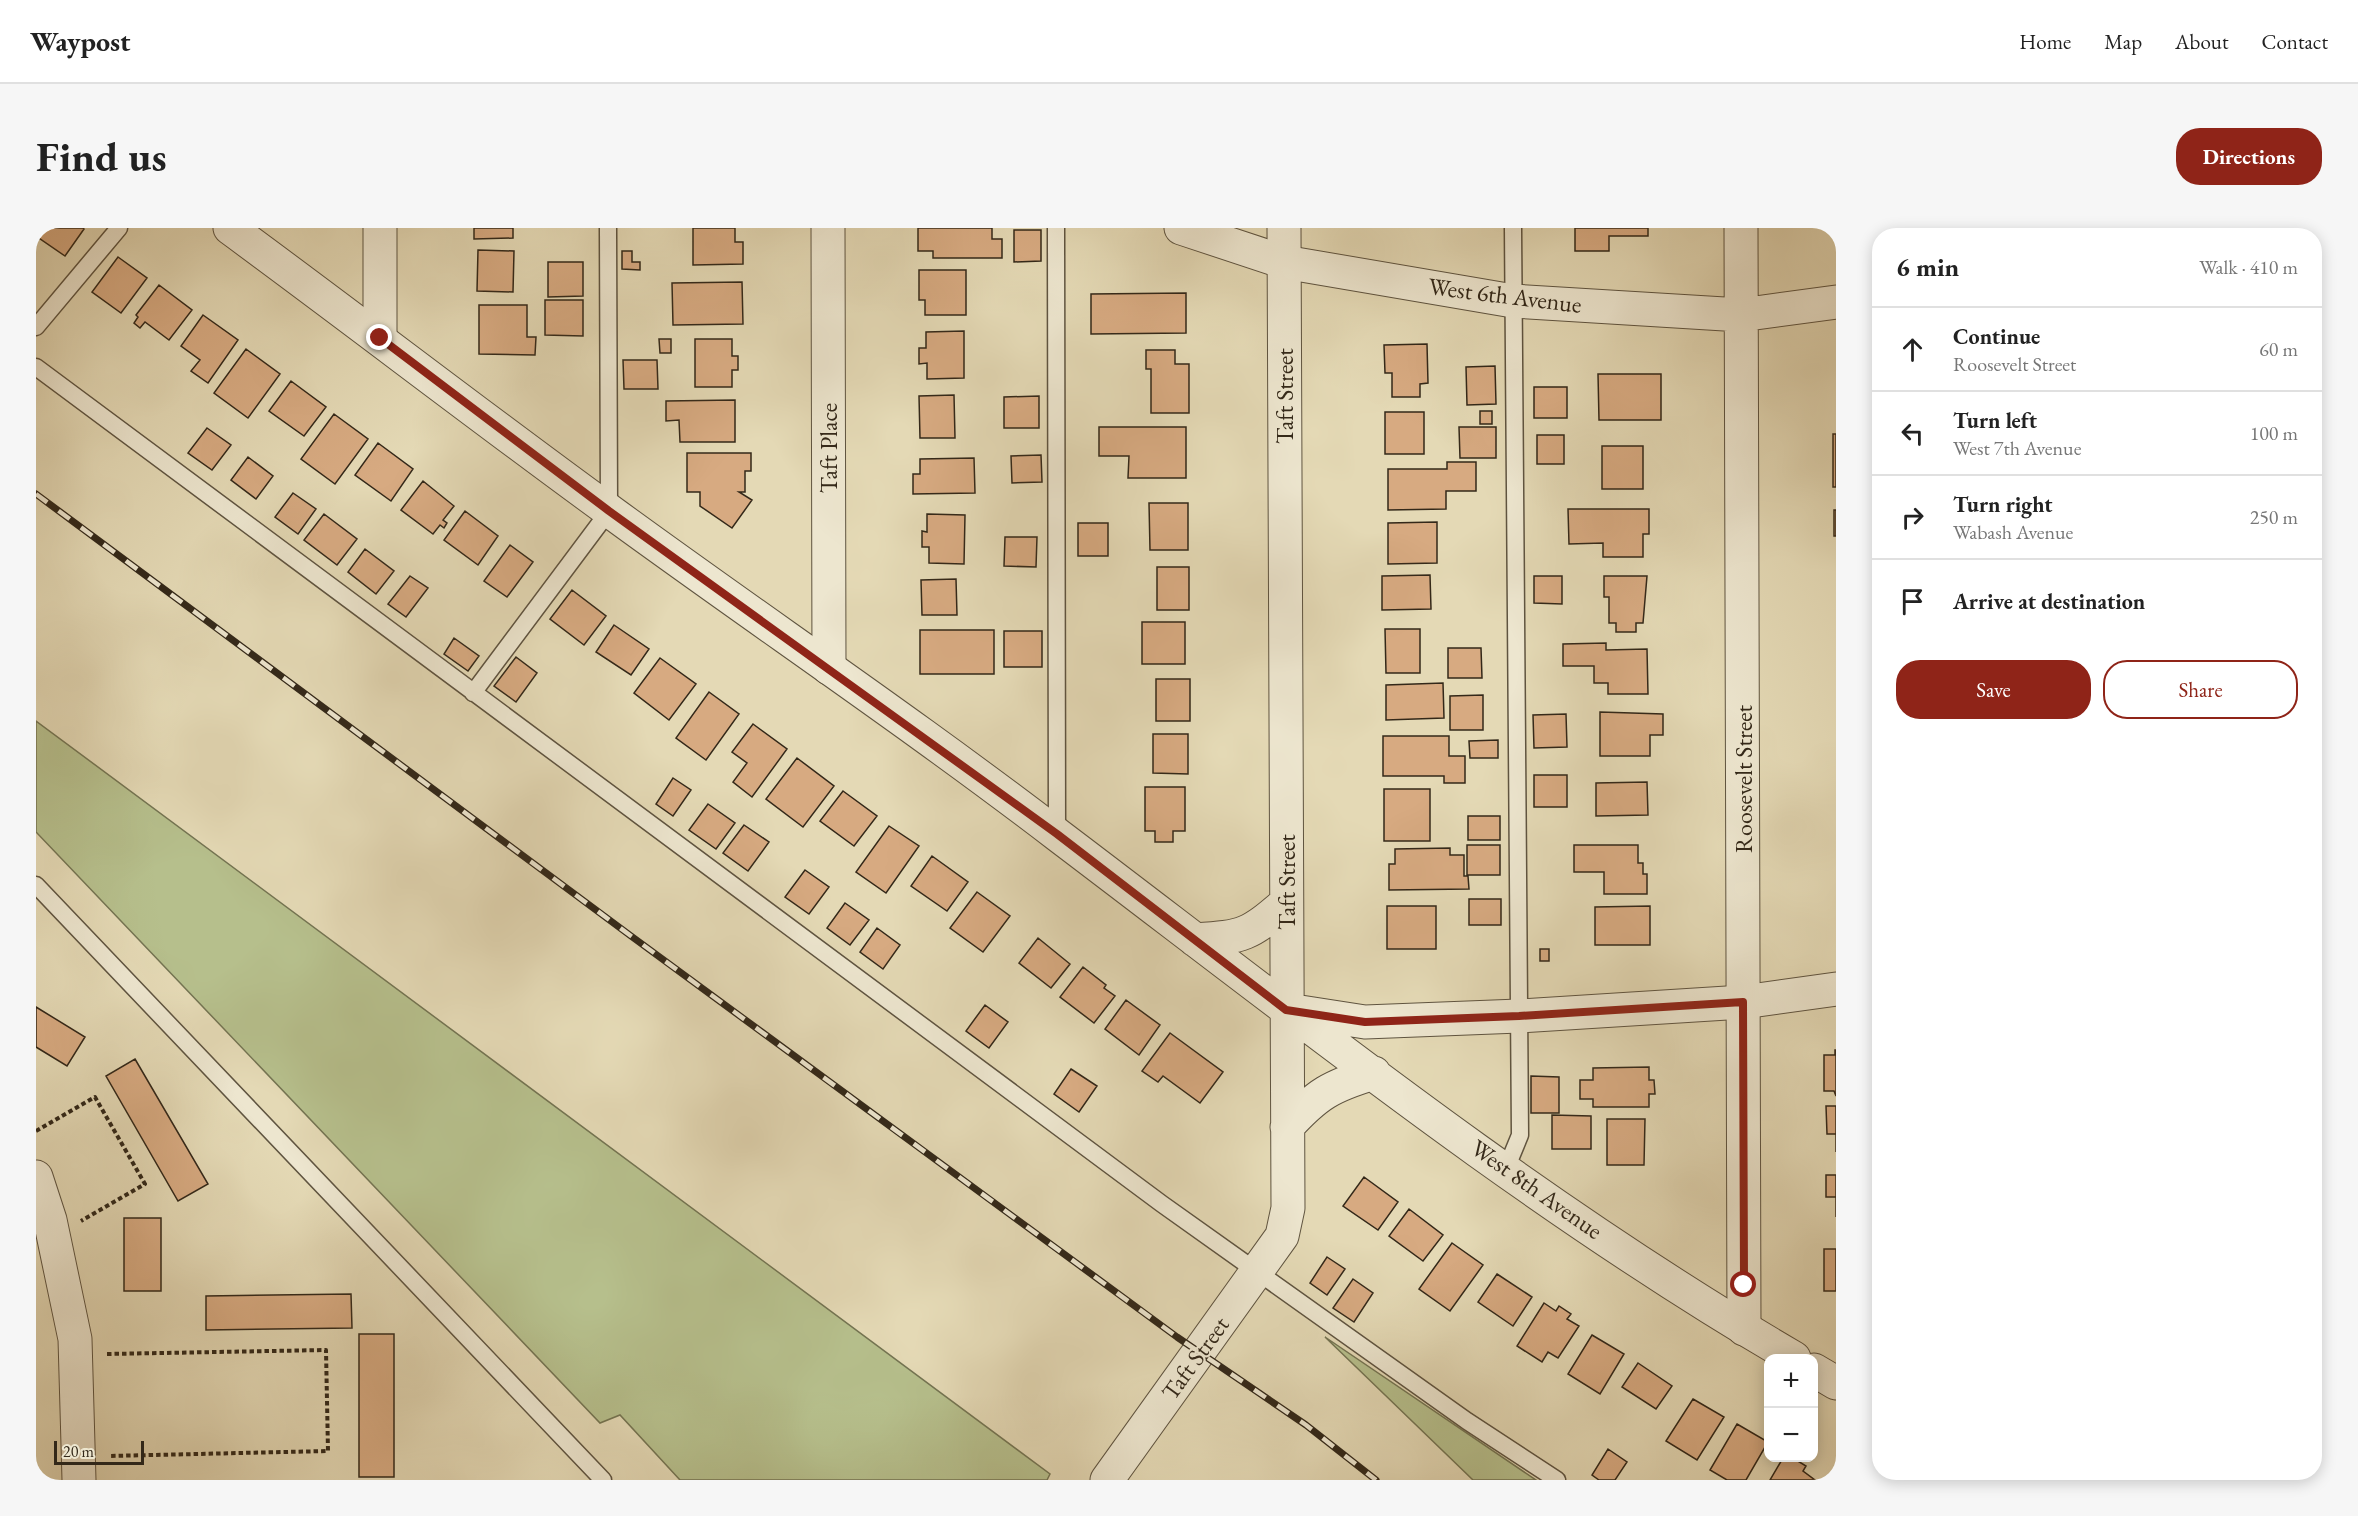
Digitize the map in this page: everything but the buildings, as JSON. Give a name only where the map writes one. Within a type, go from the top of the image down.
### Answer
[{"type":"street","name":"West 8th Avenue","points":[[230,228],[609,511],[1057,834],[1286,1010],[1506,1169],[1744,1329],[1786,1354]]},
{"type":"street","points":[[380,228],[380,338]]},
{"type":"street","name":"Taft Place","points":[[828,228],[829,669]]},
{"type":"street","name":"West 6th Avenue","points":[[1181,228],[1284,262],[1513,301],[1741,315],[1836,302]]},
{"type":"street","name":"Taft Street","points":[[1107,1480],[1282,1236],[1288,1208],[1284,228]]},
{"type":"street","name":"Roosevelt Street","points":[[1741,228],[1744,1329]]},
{"type":"street","points":[[1195,940],[1234,937],[1256,929],[1286,903]]},
{"type":"street","points":[[1286,1010],[1365,1022],[1519,1016],[1743,1002],[1836,988]]},
{"type":"street","points":[[1287,1127],[1315,1097],[1343,1082],[1374,1072]]},
{"type":"street","points":[[36,1177],[50,1220],[75,1339],[89,1468]]},
{"type":"street","points":[[1818,1372],[1836,1383]]},
{"type":"lane","points":[[36,327],[119,228]]},
{"type":"lane","points":[[473,693],[609,511],[608,228]]},
{"type":"lane","points":[[1056,228],[1057,834]]},
{"type":"lane","points":[[1506,1169],[1520,1135],[1513,228]]},
{"type":"lane","points":[[36,367],[1143,1190],[1467,1421],[1557,1480]]},
{"type":"lane","points":[[36,885],[603,1480]]},
{"type":"path","points":[[36,1131],[95,1097],[145,1184],[76,1224]]},
{"type":"path","points":[[89,1468],[328,1451],[326,1350],[98,1354]]},
{"type":"green space","points":[[36,721],[1050,1474],[1047,1480],[680,1480],[620,1415],[600,1423],[36,832]]},
{"type":"green space","points":[[1325,1337],[1536,1480],[1473,1480]]},
{"type":"railway","points":[[36,494],[631,936],[1177,1337],[1306,1425],[1376,1480]]},
{"type":"route","points":[[380,338],[609,511],[1057,834],[1286,1010],[1365,1022],[1519,1016],[1743,1002],[1744,1285]]}]
